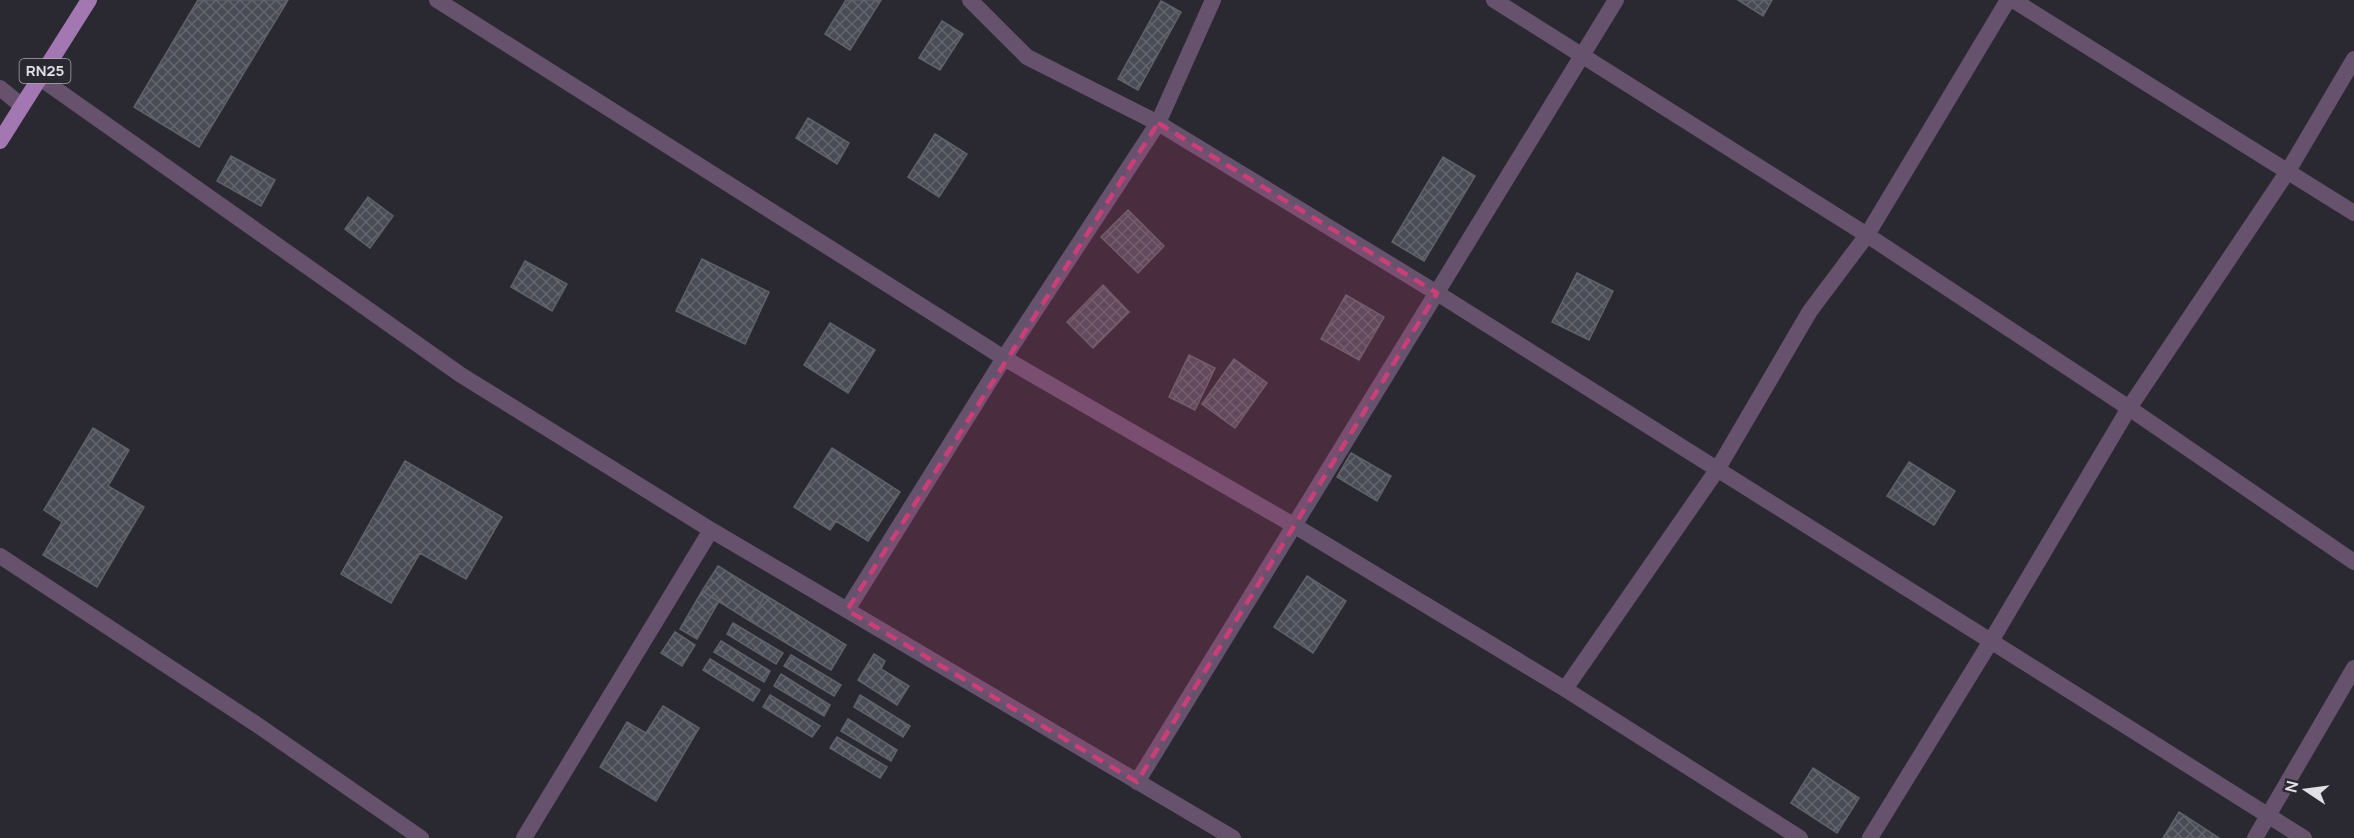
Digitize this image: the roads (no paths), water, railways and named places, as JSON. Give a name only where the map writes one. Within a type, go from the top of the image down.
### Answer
[{"type":"main road","name":"RN25","points":[[0,141],[89,0]]},
{"type":"street","points":[[437,0],[1004,358],[1295,526],[1565,689],[1800,838]]},
{"type":"street","points":[[970,0],[1027,57],[1158,123],[1437,293],[2304,838]]},
{"type":"street","points":[[848,610],[1004,358],[1158,123],[1213,0]]},
{"type":"street","points":[[1494,0],[1868,236],[2129,408],[2354,562]]},
{"type":"street","points":[[1137,782],[1616,0]]},
{"type":"street","points":[[1565,689],[1717,470],[1810,311],[1868,236],[2008,0]]},
{"type":"street","points":[[2013,0],[2354,213]]},
{"type":"street","points":[[1870,838],[1991,641],[2129,408],[2288,171],[2354,59]]},
{"type":"street","points":[[40,78],[461,375],[711,530],[1233,838]]},
{"type":"street","points":[[0,88],[22,106]]},
{"type":"street","points":[[524,838],[711,530]]},
{"type":"street","points":[[0,556],[256,724],[422,838]]},
{"type":"street","points":[[2255,838],[2354,669]]}]
